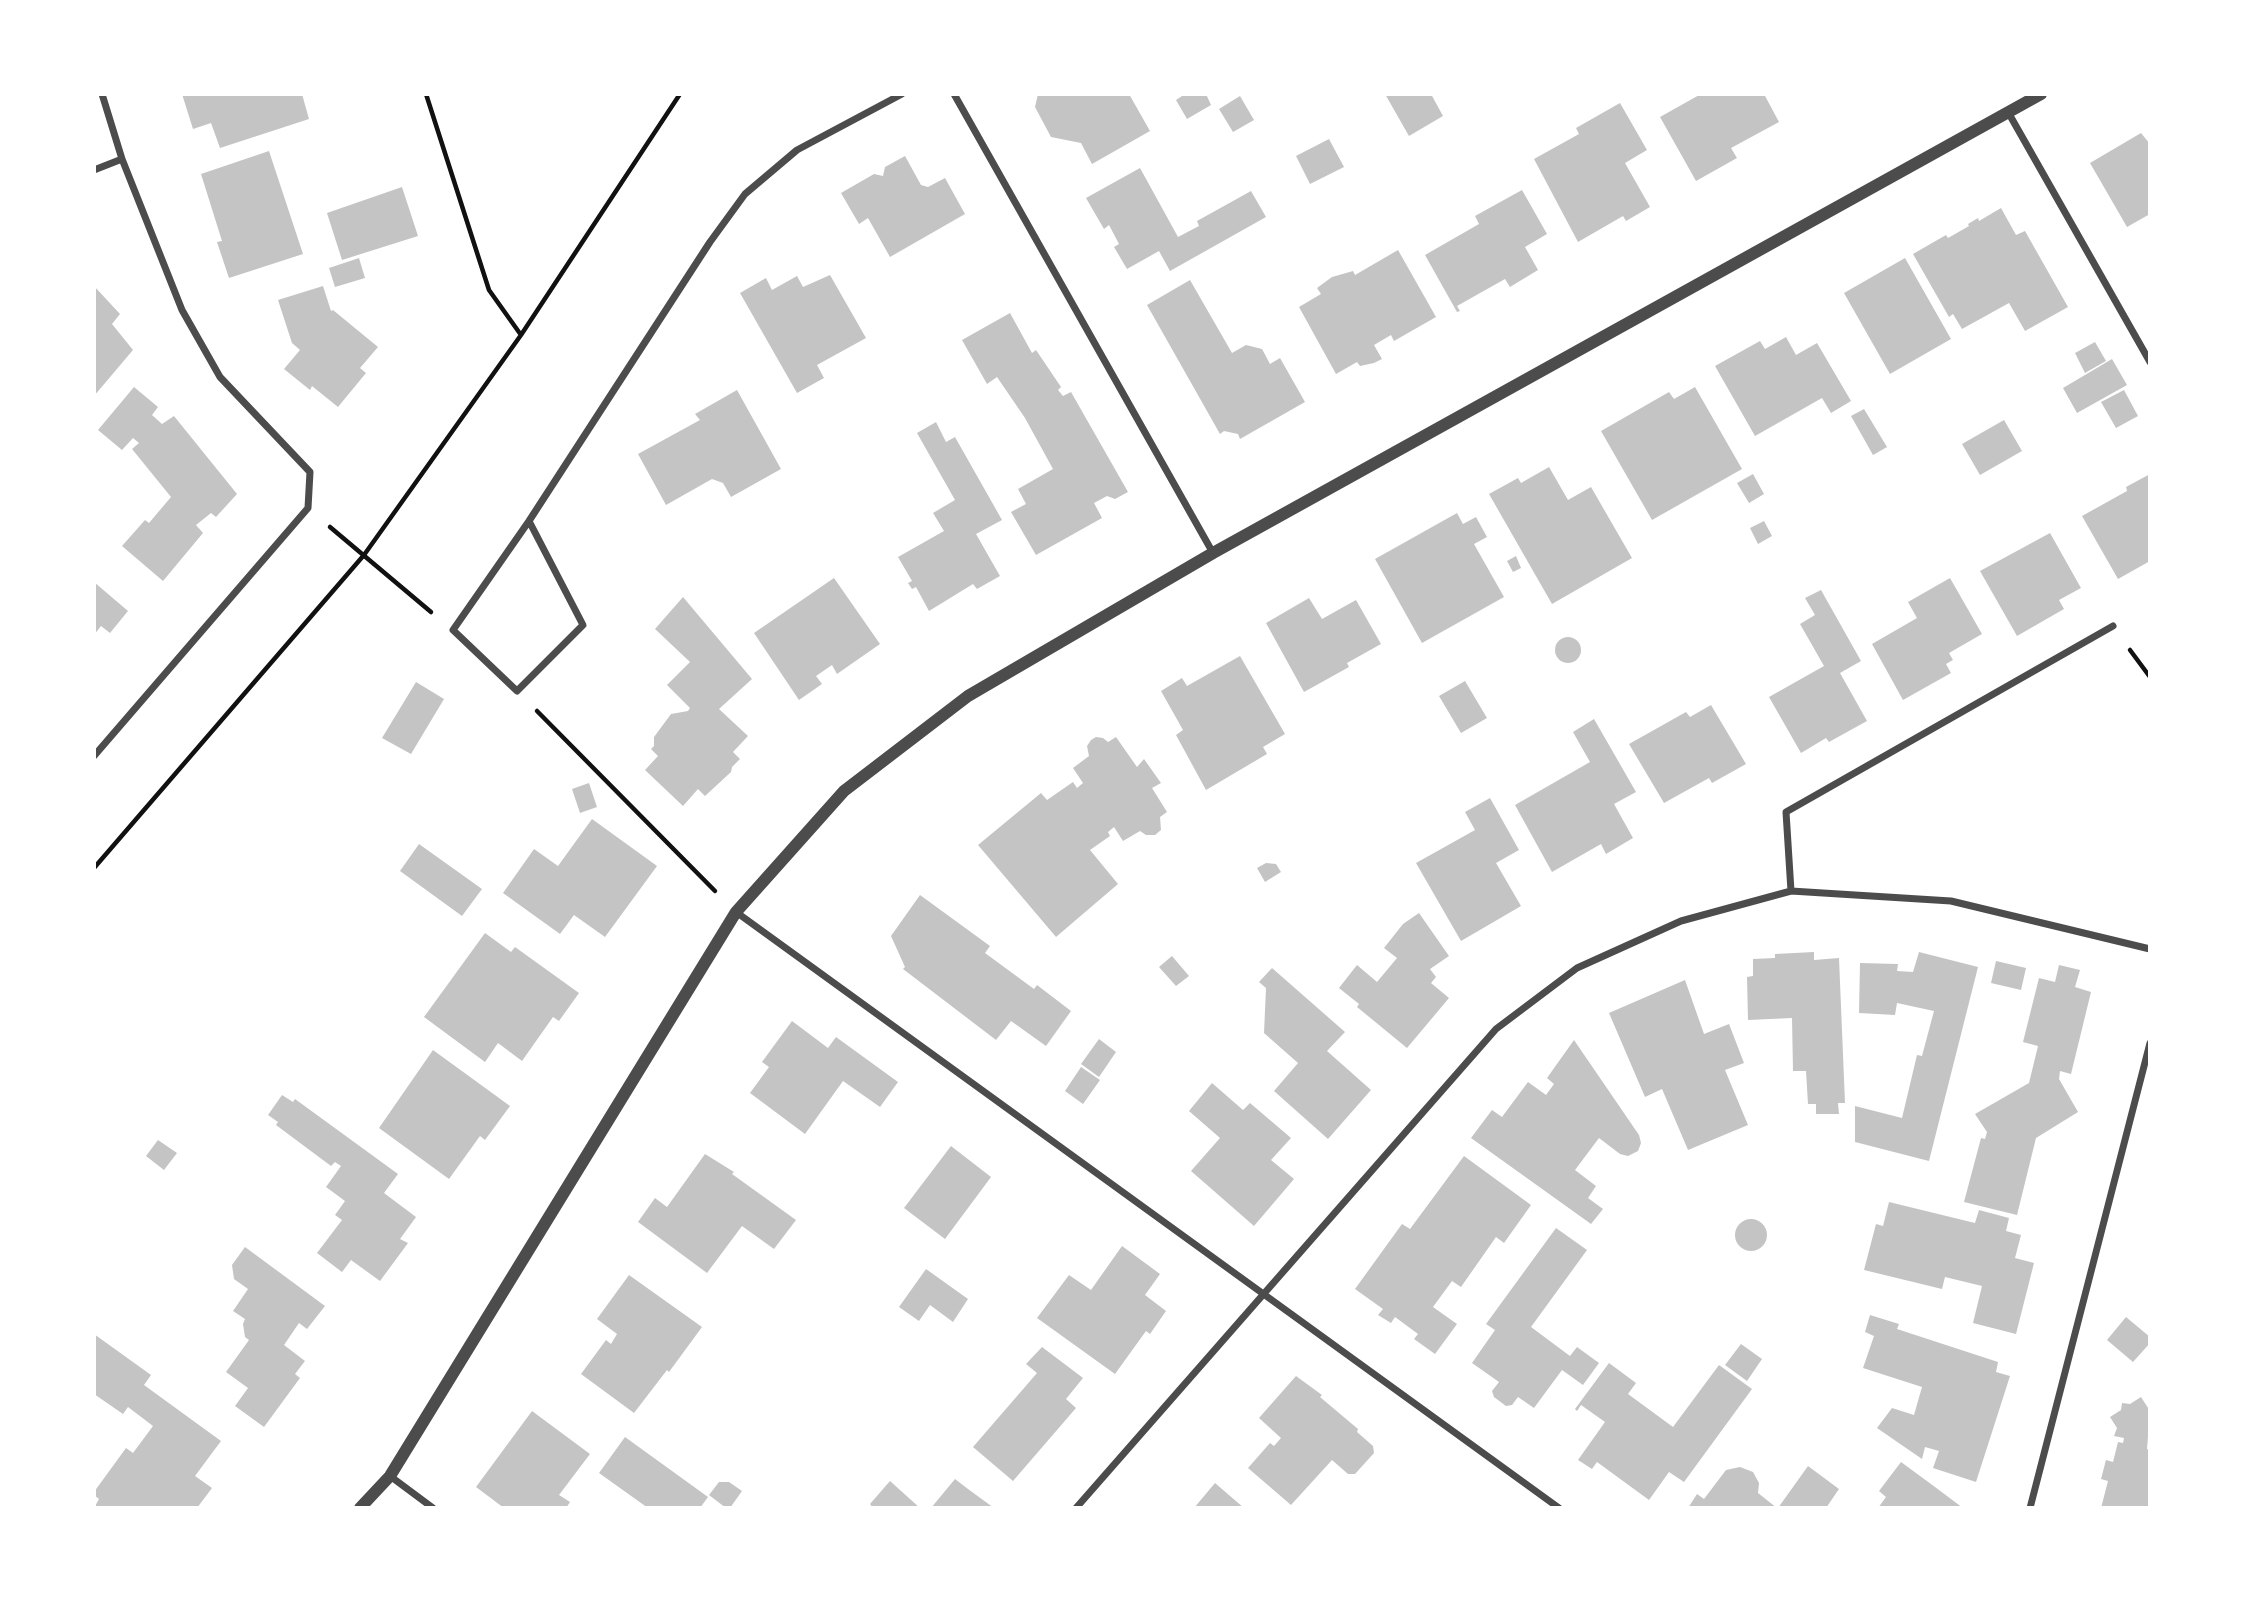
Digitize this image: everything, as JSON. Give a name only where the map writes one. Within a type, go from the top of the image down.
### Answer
[{"type":"street","points":[[94,756],[308,508],[310,472],[220,377],[183,310],[122,159],[102,94]]},
{"type":"street","points":[[528,521],[583,625],[517,691],[453,630],[528,521],[710,242],[745,194],[797,150],[902,94]]},
{"type":"street","points":[[954,94],[1213,553]]},
{"type":"street","points":[[360,1507],[390,1476],[736,912],[844,791],[968,696],[1213,553],[2041,94]]},
{"type":"street","points":[[2008,112],[2150,362]]},
{"type":"street","points":[[94,170],[122,159]]},
{"type":"street","points":[[1791,891],[1786,812],[2113,626]]},
{"type":"street","points":[[1076,1507],[1496,1029],[1577,968],[1681,921],[1791,891],[1951,901],[2150,949]]},
{"type":"street","points":[[736,912],[1559,1507]]},
{"type":"street","points":[[2030,1507],[2150,1043]]},
{"type":"street","points":[[390,1476],[433,1507]]},
{"type":"path","points":[[426,94],[489,290],[521,335]]},
{"type":"path","points":[[94,868],[364,555],[521,335],[680,94]]},
{"type":"path","points":[[308,508],[453,630]]},
{"type":"path","points":[[517,691],[736,912]]},
{"type":"building","points":[[182,94],[302,94],[309,119],[220,148],[211,123],[193,129]]},
{"type":"building","points":[[1038,94],[1129,94],[1150,131],[1092,164],[1081,143],[1051,137],[1035,107]]},
{"type":"building","points":[[1185,94],[1206,94],[1211,105],[1187,119],[1176,100]]},
{"type":"building","points":[[1385,94],[1431,94],[1443,116],[1409,136]]},
{"type":"building","points":[[1701,94],[1764,94],[1779,122],[1731,148],[1737,158],[1696,181],[1660,117]]},
{"type":"building","points":[[1240,96],[1254,120],[1233,132],[1219,109]]},
{"type":"building","points":[[1620,103],[1647,150],[1625,163],[1650,207],[1626,221],[1623,216],[1578,242],[1534,159],[1579,134],[1576,128]]},
{"type":"building","points":[[2141,133],[2150,144],[2150,214],[2127,227],[2090,163]]},
{"type":"building","points":[[1329,139],[1344,167],[1310,184],[1296,156]]},
{"type":"building","points":[[269,151],[303,254],[229,278],[217,242],[222,241],[201,174]]},
{"type":"building","points":[[905,156],[921,185],[928,187],[945,178],[965,214],[890,257],[868,218],[859,224],[841,193],[874,174],[883,176],[885,167]]},
{"type":"building","points":[[1140,168],[1178,237],[1199,226],[1197,221],[1251,191],[1266,217],[1170,271],[1159,251],[1127,269],[1114,247],[1119,244],[1109,225],[1104,229],[1086,198]]},
{"type":"building","points":[[402,187],[418,236],[342,260],[327,213]]},
{"type":"building","points":[[1522,190],[1547,234],[1525,247],[1538,270],[1510,287],[1505,279],[1457,306],[1460,311],[1457,312],[1425,255],[1479,224],[1475,216]]},
{"type":"building","points":[[2001,208],[2016,235],[2025,231],[2068,307],[2025,331],[2009,303],[1962,329],[1953,314],[1949,317],[1913,254]]},
{"type":"building","points":[[1398,250],[1436,317],[1394,341],[1391,335],[1374,345],[1382,359],[1360,366],[1357,362],[1336,374],[1299,307],[1321,294],[1317,288],[1332,277],[1353,271],[1355,275]]},
{"type":"building","points":[[359,258],[365,278],[335,287],[329,268]]},
{"type":"building","points":[[1905,258],[1951,339],[1890,374],[1844,293]]},
{"type":"building","points":[[830,275],[866,338],[817,365],[824,378],[797,393],[740,293],[766,278],[772,290],[797,276],[803,287]]},
{"type":"building","points":[[1190,280],[1232,353],[1246,345],[1262,349],[1270,364],[1280,358],[1305,402],[1240,439],[1238,434],[1224,431],[1220,434],[1147,305]]},
{"type":"building","points":[[94,286],[120,314],[112,324],[133,350],[94,396]]},
{"type":"building","points":[[323,286],[331,311],[378,347],[360,368],[366,373],[338,407],[312,386],[310,390],[284,369],[300,350],[292,343],[278,300]]},
{"type":"building","points":[[1010,313],[1032,353],[1036,350],[1061,387],[1058,390],[1063,396],[1071,392],[1128,492],[1115,499],[1107,496],[1094,503],[1102,518],[1036,555],[1011,512],[1026,504],[1018,489],[1053,469],[1025,418],[997,377],[987,384],[962,340]]},
{"type":"building","points":[[1786,337],[1796,355],[1817,343],[1851,401],[1831,413],[1822,398],[1755,436],[1715,366],[1760,341],[1765,349]]},
{"type":"building","points":[[2095,342],[2106,361],[2085,373],[2075,353]]},
{"type":"building","points":[[2112,359],[2127,385],[2077,413],[2063,388]]},
{"type":"building","points":[[134,387],[158,407],[152,415],[162,424],[174,416],[237,494],[216,517],[211,513],[196,525],[203,533],[163,581],[122,546],[145,520],[149,523],[171,497],[132,449],[139,443],[133,438],[122,450],[98,430]]},
{"type":"building","points":[[1695,387],[1742,469],[1652,520],[1601,431],[1669,392],[1674,399]]},
{"type":"building","points":[[737,390],[781,469],[731,497],[723,483],[712,479],[666,505],[638,454],[700,420],[695,414]]},
{"type":"building","points":[[2124,390],[2138,416],[2116,428],[2101,402]]},
{"type":"building","points":[[1864,409],[1887,447],[1873,455],[1851,416]]},
{"type":"building","points":[[2004,420],[2022,451],[1980,475],[1962,444]]},
{"type":"building","points":[[936,422],[946,442],[955,437],[1002,520],[976,534],[1000,576],[977,589],[973,584],[929,611],[916,587],[912,589],[908,583],[912,581],[898,557],[944,531],[933,513],[955,500],[917,433]]},
{"type":"building","points":[[1549,467],[1568,500],[1591,487],[1632,558],[1552,604],[1489,494],[1518,478],[1521,483]]},
{"type":"building","points":[[1753,474],[1764,494],[1749,503],[1737,483]]},
{"type":"building","points":[[2150,474],[2150,561],[2118,579],[2082,516],[2127,491],[2126,487]]},
{"type":"building","points":[[1457,513],[1463,524],[1476,517],[1487,537],[1474,544],[1504,597],[1422,643],[1375,559]]},
{"type":"building","points":[[1764,521],[1772,536],[1758,544],[1750,528]]},
{"type":"building","points":[[2050,533],[2081,588],[2059,600],[2064,609],[2017,636],[1980,571]]},
{"type":"building","points":[[1516,556],[1521,568],[1513,572],[1507,561]]},
{"type":"building","points":[[834,578],[880,644],[837,674],[832,665],[816,676],[822,684],[799,700],[754,633]]},
{"type":"building","points":[[1950,578],[1982,634],[1949,653],[1953,660],[1946,664],[1951,673],[1903,700],[1872,644],[1917,618],[1908,602]]},
{"type":"building","points":[[94,582],[128,611],[110,633],[101,626],[94,635]]},
{"type":"building","points":[[1821,590],[1861,661],[1840,673],[1867,721],[1829,742],[1826,738],[1801,753],[1769,697],[1824,666],[1800,624],[1815,615],[1805,598]]},
{"type":"building","points":[[683,597],[752,679],[719,709],[748,736],[733,752],[740,759],[731,772],[705,796],[698,789],[683,806],[645,770],[658,756],[651,749],[654,746],[654,737],[671,714],[688,711],[690,708],[667,685],[690,662],[655,629]]},
{"type":"building","points":[[1309,598],[1322,619],[1356,600],[1381,644],[1347,663],[1349,667],[1304,692],[1266,623]]},
{"type":"building","points":[[1568,637],[1577,641],[1581,650],[1577,659],[1568,663],[1559,659],[1555,650],[1559,641]]},
{"type":"building","points":[[1240,656],[1285,734],[1263,747],[1267,754],[1206,790],[1176,735],[1183,730],[1161,691],[1182,678],[1187,686]]},
{"type":"building","points":[[1465,681],[1487,718],[1461,733],[1439,696]]},
{"type":"building","points":[[416,682],[444,699],[411,754],[382,738]]},
{"type":"building","points":[[1711,705],[1746,764],[1712,783],[1709,778],[1664,803],[1629,744],[1686,712],[1690,717]]},
{"type":"building","points":[[1594,719],[1636,792],[1614,804],[1633,838],[1606,854],[1601,844],[1552,872],[1515,805],[1590,762],[1573,732]]},
{"type":"building","points":[[1096,737],[1108,742],[1116,737],[1137,767],[1144,759],[1161,783],[1152,788],[1167,812],[1160,817],[1161,830],[1155,835],[1146,835],[1140,831],[1123,841],[1114,827],[1108,832],[1110,836],[1090,850],[1118,884],[1056,937],[978,845],[1041,793],[1047,800],[1073,782],[1077,788],[1083,783],[1073,768],[1089,756],[1087,746]]},
{"type":"building","points":[[589,783],[597,807],[580,813],[572,789]]},
{"type":"building","points":[[1490,798],[1519,850],[1496,863],[1521,906],[1461,941],[1416,863],[1475,830],[1465,812]]},
{"type":"building","points":[[592,819],[657,866],[605,937],[574,915],[560,934],[503,893],[534,849],[558,866]]},
{"type":"building","points":[[419,844],[482,889],[462,916],[400,871]]},
{"type":"building","points":[[1266,863],[1276,864],[1281,872],[1265,882],[1257,868]]},
{"type":"building","points":[[920,895],[990,946],[985,953],[1034,989],[1037,985],[1071,1011],[1046,1046],[1011,1021],[996,1040],[903,969],[905,967],[891,936]]},
{"type":"building","points":[[1419,913],[1449,956],[1430,969],[1436,977],[1431,983],[1449,998],[1407,1048],[1357,1007],[1359,1004],[1339,988],[1357,965],[1377,982],[1397,958],[1384,948],[1403,924]]},
{"type":"building","points":[[485,933],[511,952],[515,947],[579,993],[559,1021],[553,1017],[522,1061],[498,1043],[485,1062],[424,1017]]},
{"type":"building","points":[[1814,952],[1814,960],[1839,958],[1845,1103],[1838,1103],[1839,1114],[1816,1114],[1816,1104],[1808,1104],[1806,1071],[1793,1071],[1792,1018],[1748,1020],[1747,977],[1753,976],[1753,959],[1775,958],[1775,954]]},
{"type":"building","points":[[1919,952],[1978,967],[1929,1161],[1855,1142],[1855,1106],[1902,1118],[1917,1055],[1922,1056],[1934,1011],[1897,1003],[1895,1015],[1859,1013],[1860,963],[1898,964],[1897,971],[1913,972]]},
{"type":"building","points":[[1172,956],[1189,976],[1176,986],[1159,967]]},
{"type":"building","points":[[1996,961],[2026,968],[2021,990],[1991,983]]},
{"type":"building","points":[[2059,965],[2080,970],[2075,987],[2091,992],[2071,1074],[2060,1071],[2059,1079],[2078,1112],[2036,1138],[2017,1215],[1964,1202],[1981,1138],[1985,1139],[1987,1132],[1975,1114],[2029,1083],[2038,1046],[2023,1042],[2039,978],[2055,982]]},
{"type":"building","points":[[1272,968],[1345,1032],[1327,1051],[1371,1090],[1328,1139],[1274,1091],[1298,1063],[1264,1033],[1266,988],[1259,982]]},
{"type":"building","points":[[1685,980],[1704,1034],[1729,1024],[1744,1063],[1725,1070],[1748,1125],[1688,1150],[1662,1089],[1645,1097],[1609,1013]]},
{"type":"building","points":[[792,1021],[828,1048],[836,1037],[898,1082],[880,1107],[843,1081],[805,1134],[750,1093],[769,1067],[762,1062]]},
{"type":"building","points":[[1099,1039],[1116,1052],[1099,1077],[1081,1064]]},
{"type":"building","points":[[1574,1040],[1639,1135],[1641,1143],[1638,1151],[1628,1156],[1620,1154],[1599,1138],[1575,1170],[1596,1186],[1588,1198],[1603,1209],[1591,1224],[1471,1138],[1492,1110],[1502,1117],[1528,1082],[1546,1095],[1554,1084],[1547,1078]]},
{"type":"building","points":[[433,1050],[510,1106],[485,1140],[480,1136],[449,1179],[379,1128]]},
{"type":"building","points":[[1081,1067],[1100,1080],[1083,1104],[1065,1091]]},
{"type":"building","points":[[1212,1083],[1243,1110],[1250,1103],[1291,1138],[1271,1160],[1294,1179],[1254,1226],[1191,1171],[1220,1138],[1189,1111]]},
{"type":"building","points":[[282,1095],[293,1102],[295,1099],[398,1174],[384,1193],[416,1217],[400,1239],[408,1243],[380,1281],[351,1260],[342,1272],[317,1253],[342,1220],[335,1215],[345,1201],[326,1187],[341,1166],[335,1162],[331,1166],[276,1125],[278,1122],[268,1115]]},
{"type":"building","points":[[158,1140],[177,1153],[164,1170],[146,1156]]},
{"type":"building","points":[[951,1146],[991,1177],[945,1239],[904,1208]]},
{"type":"building","points":[[705,1154],[734,1172],[732,1174],[796,1220],[774,1249],[742,1226],[707,1273],[638,1222],[655,1198],[667,1207]]},
{"type":"building","points":[[1464,1156],[1531,1205],[1504,1243],[1496,1237],[1461,1287],[1452,1281],[1433,1307],[1457,1324],[1435,1354],[1414,1339],[1418,1334],[1395,1317],[1391,1323],[1378,1315],[1383,1309],[1355,1289],[1402,1224],[1410,1229]]},
{"type":"building","points":[[1889,1202],[1975,1223],[1979,1210],[2009,1218],[2006,1231],[2021,1235],[2015,1258],[2034,1263],[2016,1334],[1973,1323],[1982,1286],[1945,1277],[1942,1289],[1864,1270],[1876,1224],[1883,1226]]},
{"type":"building","points":[[1751,1219],[1763,1223],[1767,1235],[1763,1247],[1751,1251],[1739,1247],[1735,1235],[1739,1223]]},
{"type":"building","points":[[1556,1228],[1587,1250],[1531,1327],[1570,1356],[1577,1347],[1599,1363],[1583,1385],[1562,1370],[1534,1408],[1518,1397],[1512,1405],[1506,1406],[1494,1397],[1492,1391],[1499,1382],[1472,1363],[1495,1330],[1486,1324]]},
{"type":"building","points":[[1122,1246],[1160,1274],[1145,1295],[1166,1311],[1150,1334],[1146,1331],[1115,1374],[1037,1318],[1069,1275],[1091,1290]]},
{"type":"building","points":[[245,1247],[325,1306],[307,1329],[299,1323],[284,1345],[305,1361],[295,1374],[300,1378],[264,1427],[235,1406],[248,1388],[226,1372],[249,1340],[245,1337],[245,1319],[233,1311],[248,1289],[234,1279],[232,1265]]},
{"type":"building","points":[[926,1269],[968,1299],[953,1322],[930,1305],[919,1321],[899,1307]]},
{"type":"building","points":[[629,1275],[702,1327],[634,1413],[581,1374],[606,1340],[611,1344],[617,1334],[597,1319]]},
{"type":"building","points":[[1870,1315],[1899,1324],[1897,1329],[1998,1362],[1996,1372],[2010,1376],[1976,1482],[1933,1468],[1939,1451],[1925,1447],[1922,1459],[1877,1428],[1892,1408],[1914,1415],[1922,1387],[1863,1368],[1874,1336],[1865,1332]]},
{"type":"building","points":[[2126,1317],[2150,1337],[2150,1343],[2133,1362],[2107,1340]]},
{"type":"building","points":[[94,1334],[151,1375],[144,1385],[221,1441],[195,1476],[212,1488],[197,1508],[94,1508],[99,1499],[94,1492],[126,1448],[133,1453],[153,1426],[128,1407],[123,1414],[94,1394]]},
{"type":"building","points":[[1741,1344],[1762,1359],[1747,1381],[1725,1365]]},
{"type":"building","points":[[1042,1347],[1083,1378],[1066,1399],[1076,1408],[1013,1481],[973,1447],[1037,1373],[1026,1364]]},
{"type":"building","points":[[1609,1363],[1636,1383],[1628,1394],[1673,1427],[1719,1365],[1752,1389],[1684,1482],[1669,1472],[1649,1500],[1597,1462],[1592,1469],[1578,1460],[1605,1422],[1581,1405],[1577,1411],[1575,1409]]},
{"type":"building","points":[[1296,1376],[1322,1395],[1320,1397],[1358,1429],[1357,1432],[1373,1446],[1374,1453],[1355,1474],[1348,1474],[1332,1460],[1291,1505],[1248,1468],[1270,1443],[1274,1446],[1281,1438],[1259,1418]]},
{"type":"building","points":[[2141,1397],[2150,1411],[2147,1449],[2150,1450],[2150,1508],[2101,1508],[2108,1481],[2101,1479],[2106,1460],[2113,1462],[2118,1442],[2123,1443],[2124,1438],[2114,1436],[2117,1428],[2110,1417],[2121,1410],[2122,1403],[2130,1404]]},
{"type":"building","points":[[532,1411],[590,1454],[559,1495],[570,1502],[566,1508],[504,1508],[476,1487]]},
{"type":"building","points":[[625,1437],[708,1497],[700,1508],[648,1508],[599,1473]]},
{"type":"building","points":[[1901,1462],[1963,1508],[1878,1508],[1886,1497],[1879,1491]]},
{"type":"building","points":[[1808,1466],[1839,1489],[1826,1508],[1778,1508]]},
{"type":"building","points":[[1740,1467],[1753,1472],[1759,1483],[1758,1493],[1777,1508],[1688,1508],[1697,1494],[1704,1499],[1726,1470]]},
{"type":"building","points":[[955,1479],[968,1489],[994,1508],[931,1508]]},
{"type":"building","points":[[890,1481],[920,1508],[873,1508],[870,1504]]},
{"type":"building","points":[[719,1482],[729,1482],[742,1491],[730,1508],[726,1508],[709,1495]]},
{"type":"building","points":[[1215,1483],[1244,1508],[1194,1508]]}]
